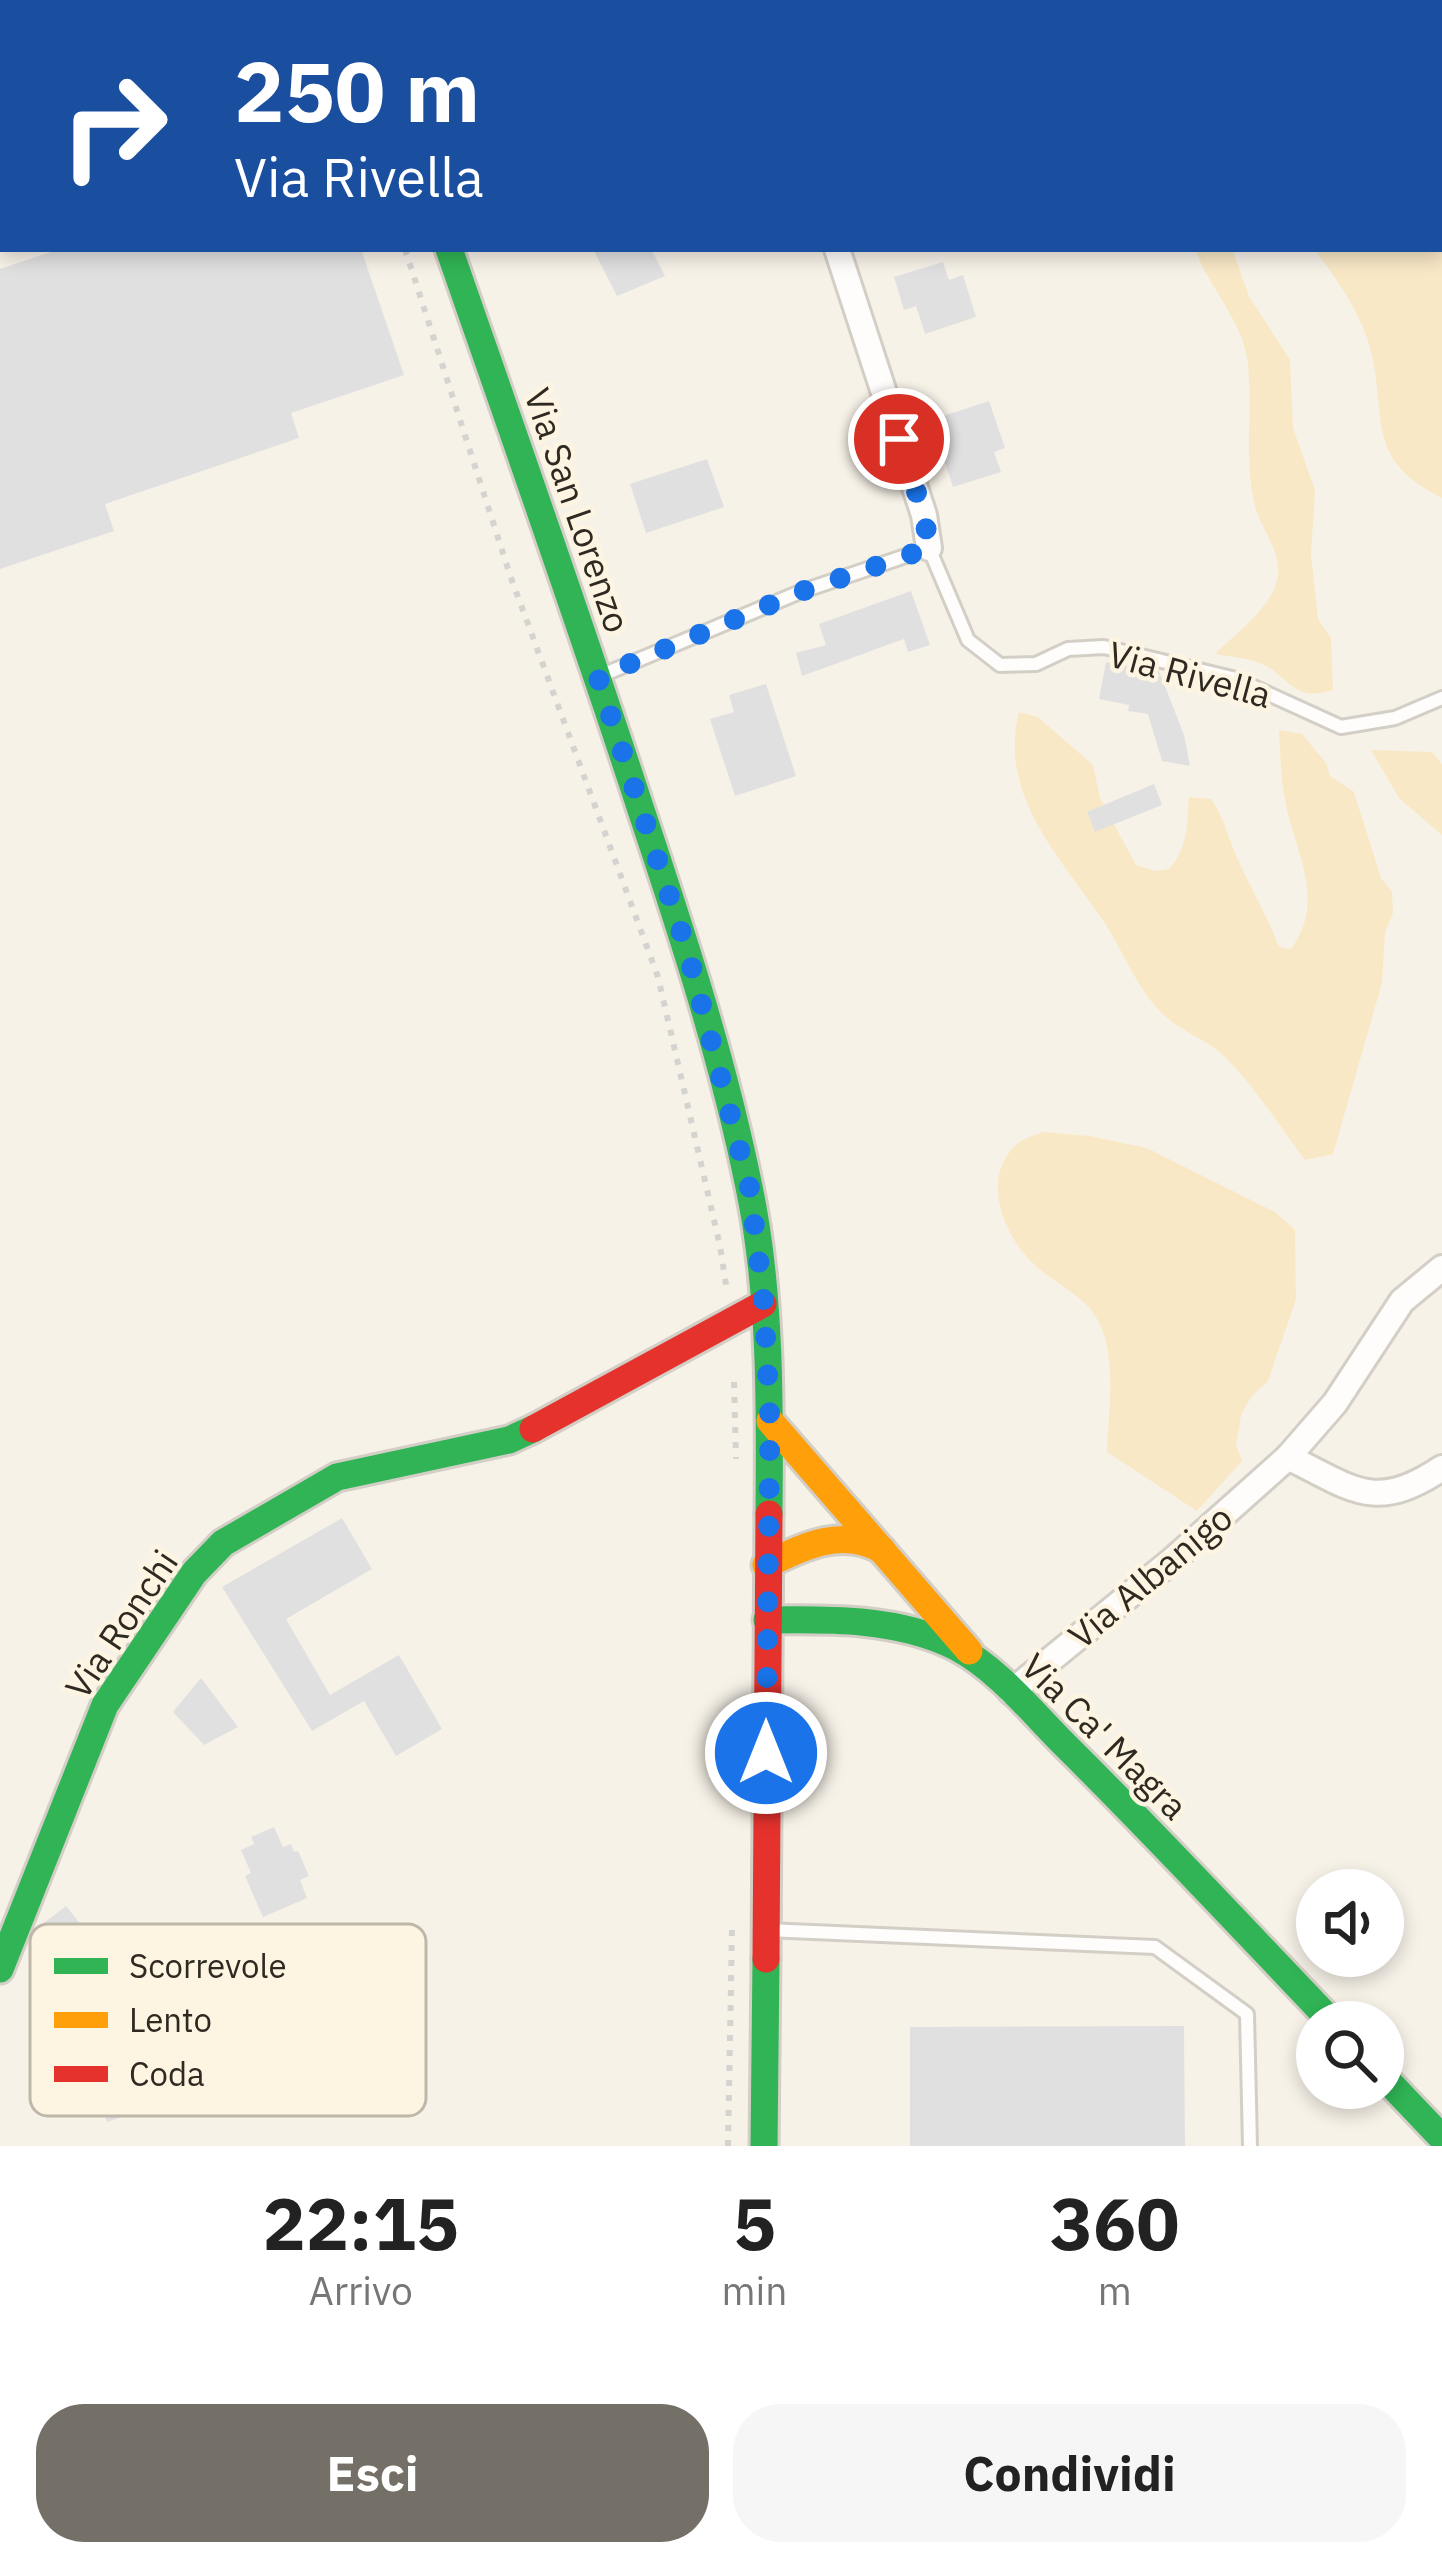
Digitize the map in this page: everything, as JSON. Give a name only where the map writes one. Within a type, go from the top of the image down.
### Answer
[{"type":"street","name":"Via San Lorenzo","points":[[449,252],[598,677],[694,974],[750,1189],[764,1304],[770,1421],[764,2146]]},
{"type":"street","name":"Via Rivella","points":[[838,252],[924,515],[929,548]]},
{"type":"street","name":"Via Albanigo","points":[[1011,1692],[1288,1457],[1335,1403],[1402,1301],[1442,1268]]},
{"type":"street","name":"Via Ronchi","points":[[0,1969],[105,1706],[194,1573],[223,1543],[337,1477],[509,1440],[562,1416],[764,1304]]},
{"type":"street","points":[[770,1421],[978,1661]]},
{"type":"street","points":[[1288,1457],[1355,1490],[1384,1496],[1417,1485],[1442,1468]]},
{"type":"street","points":[[766,1565],[802,1546],[839,1538],[877,1544],[900,1569]]},
{"type":"street","name":"Via Ca' Magra","points":[[767,1620],[842,1622],[904,1631],[941,1640],[978,1661],[1105,1783],[1312,2001]]},
{"type":"street","points":[[1404,2098],[1442,2138]]},
{"type":"lane","points":[[598,677],[800,592],[929,548]]},
{"type":"lane","name":"Via Rivella","points":[[929,548],[968,640],[1000,665],[1036,664],[1067,649],[1104,647],[1236,679],[1341,727],[1394,718],[1442,698]]},
{"type":"lane","points":[[766,1930],[1155,1947],[1246,2014],[1250,2146]]},
{"type":"path","points":[[406,252],[510,574],[658,977],[720,1246],[732,1323]]},
{"type":"path","points":[[733,1371],[736,1465]]},
{"type":"path","points":[[728,2146],[732,1911]]},
{"type":"shaded area","points":[[1196,252],[1233,252],[1249,296],[1290,360],[1293,428],[1315,490],[1311,554],[1318,619],[1331,638],[1333,690],[1302,692],[1259,663],[1215,654],[1269,598],[1278,566],[1251,488],[1247,357],[1231,315]]},
{"type":"shaded area","points":[[1316,252],[1442,252],[1442,498],[1398,466],[1388,448],[1367,338],[1337,280]]},
{"type":"shaded area","points":[[1019,712],[1038,717],[1093,765],[1100,798],[1136,865],[1155,871],[1169,869],[1183,844],[1189,797],[1211,799],[1279,947],[1291,949],[1307,914],[1308,896],[1284,796],[1279,730],[1302,734],[1326,763],[1330,776],[1354,792],[1381,878],[1392,892],[1393,913],[1385,933],[1382,983],[1333,1154],[1305,1160],[1226,1058],[1173,1023],[1148,997],[1026,800],[1017,772]]},
{"type":"shaded area","points":[[1371,750],[1432,752],[1442,764],[1442,835],[1399,798]]},
{"type":"shaded area","points":[[1042,1132],[1147,1148],[1275,1212],[1295,1230],[1296,1299],[1268,1381],[1241,1415],[1236,1445],[1242,1461],[1197,1511],[1107,1452],[1110,1381],[1102,1329],[1082,1301],[1025,1255],[1006,1224],[1000,1207],[999,1173],[1017,1144]]},
{"type":"building","points":[[51,252],[362,252],[404,375],[291,413],[299,438],[105,504],[114,531],[0,569],[0,269]]},
{"type":"building","points":[[595,252],[653,252],[665,276],[617,296]]},
{"type":"building","points":[[943,262],[949,280],[963,275],[976,317],[925,334],[916,306],[904,310],[894,277]]},
{"type":"building","points":[[989,401],[1005,448],[994,452],[1001,472],[953,487],[931,420]]},
{"type":"building","points":[[707,459],[724,507],[646,533],[630,484]]},
{"type":"building","points":[[911,591],[930,645],[908,652],[904,639],[802,676],[796,653],[826,645],[819,624]]},
{"type":"building","points":[[1106,662],[1159,671],[1184,735],[1190,766],[1162,761],[1148,714],[1099,699]]},
{"type":"building","points":[[766,684],[796,776],[735,796],[710,719],[734,712],[729,695]]},
{"type":"building","points":[[1154,784],[1162,805],[1095,832],[1087,812]]},
{"type":"building","points":[[342,1518],[372,1569],[286,1619],[330,1695],[399,1655],[442,1729],[396,1756],[364,1701],[312,1731],[222,1587]]},
{"type":"building","points":[[201,1678],[238,1727],[204,1745],[173,1712]]},
{"type":"building","points":[[274,1827],[283,1847],[291,1844],[298,1851],[309,1876],[300,1880],[307,1898],[263,1917],[245,1876],[251,1873],[241,1850],[254,1844],[251,1837]]},
{"type":"building","points":[[66,1906],[80,1924],[46,1924]]},
{"type":"building","points":[[1184,2026],[1185,2146],[910,2146],[910,2027]]},
{"type":"traffic: fast","points":[[450,252],[618,740],[727,1091],[762,1267],[769,1514]]},
{"type":"traffic: fast","points":[[0,1969],[105,1705],[194,1573],[223,1543],[337,1477],[509,1440],[533,1429]]},
{"type":"traffic: fast","points":[[767,1620],[887,1625],[934,1637],[972,1656],[1014,1692],[1312,2001]]},
{"type":"traffic: fast","points":[[764,2146],[766,1959]]},
{"type":"traffic: fast","points":[[1404,2098],[1442,2138]]},
{"type":"traffic: slow","points":[[770,1421],[969,1651]]},
{"type":"traffic: slow","points":[[766,1565],[809,1546],[838,1540],[882,1550]]},
{"type":"traffic: jam","points":[[533,1429],[763,1304]]},
{"type":"traffic: jam","points":[[766,1959],[769,1514]]},
{"type":"route","points":[[766,1753],[770,1421],[764,1304],[750,1189],[688,953],[598,677],[800,592],[929,548],[924,515],[899,439]]}]
